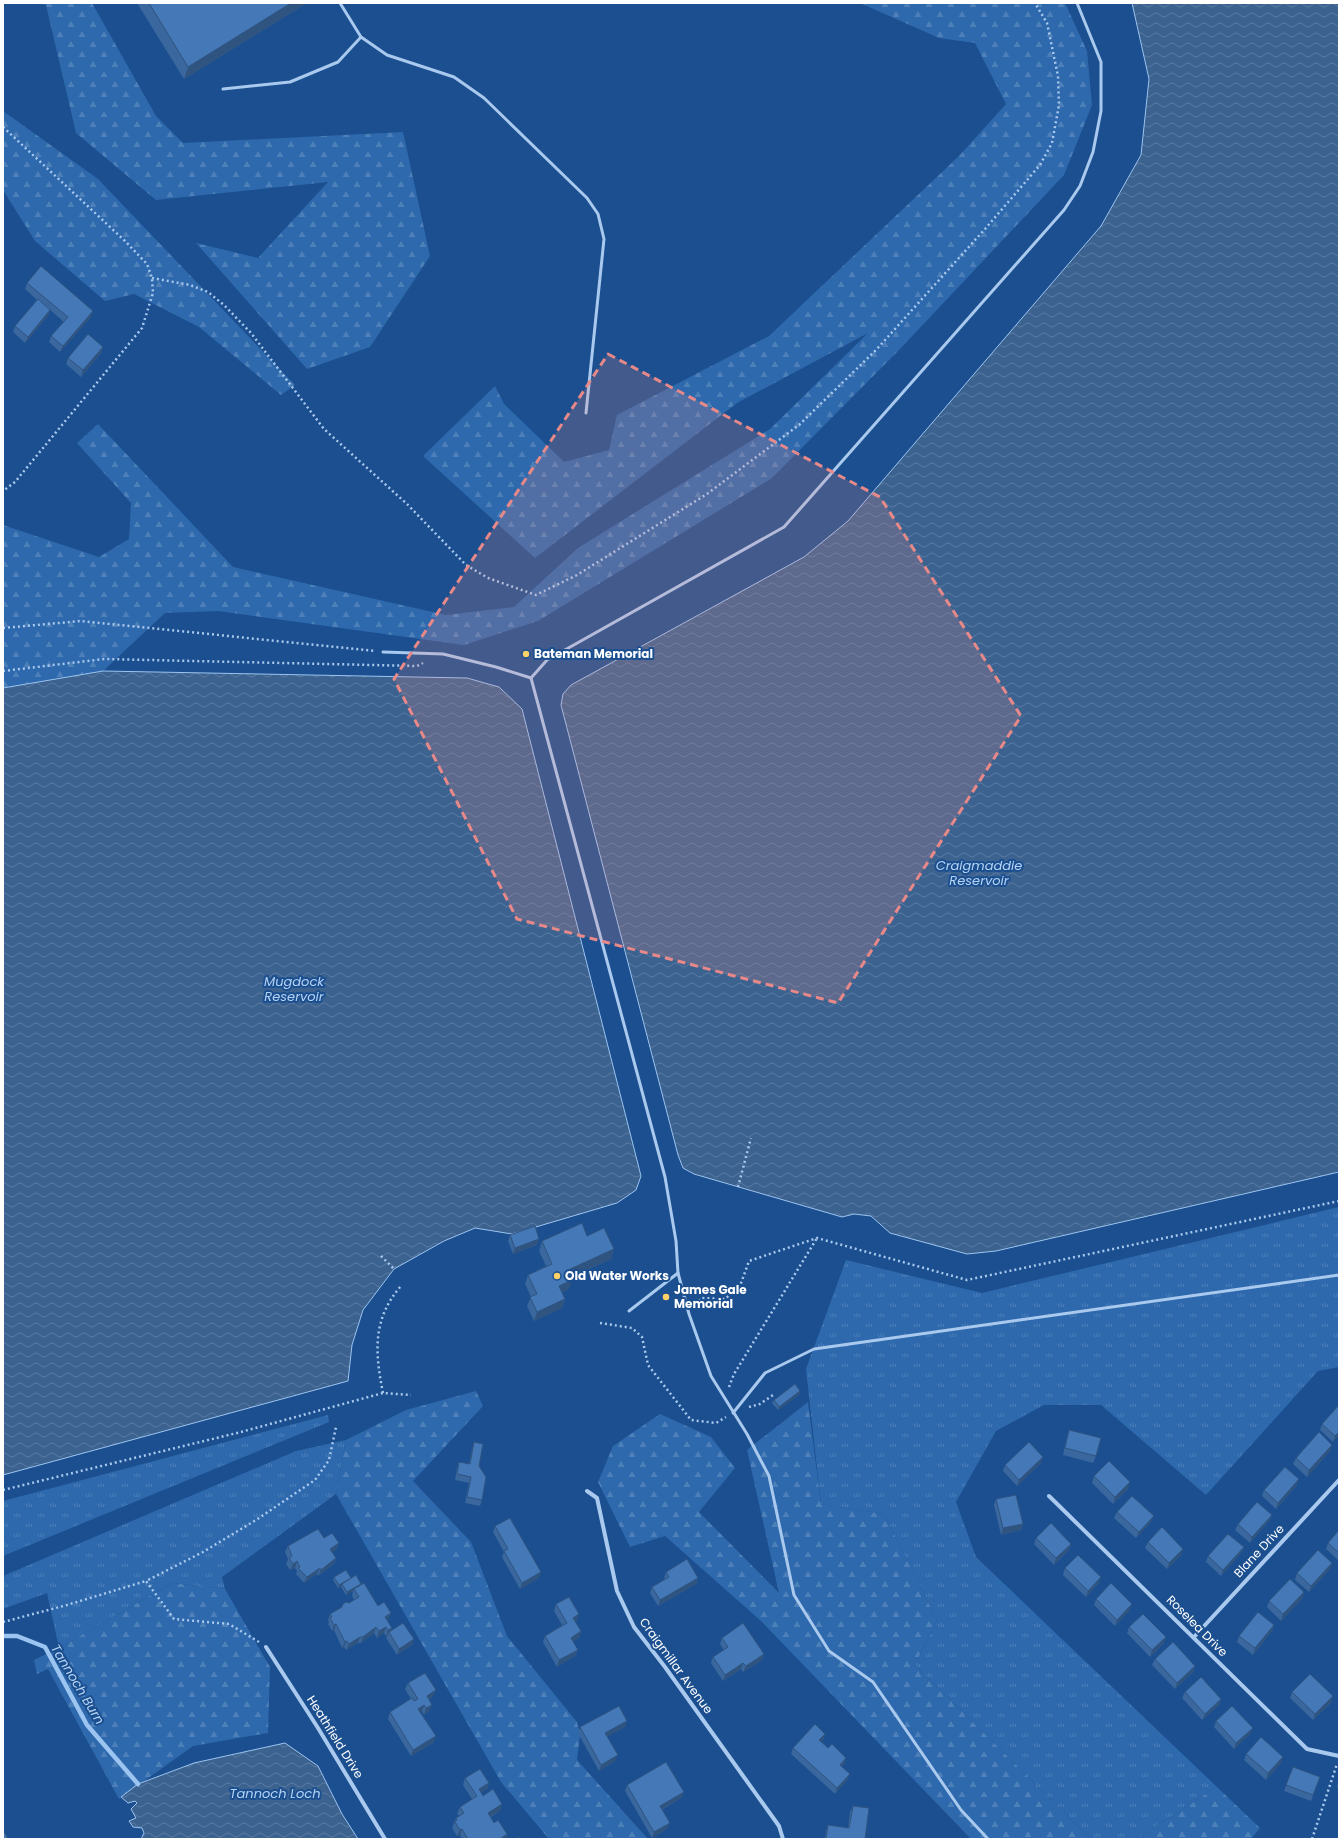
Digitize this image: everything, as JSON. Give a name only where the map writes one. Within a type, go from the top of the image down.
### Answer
[{"type":"street","name":"Blane Drive","points":[[1194,1637],[1339,1480]]},
{"type":"street","name":"Craigmillar Avenue","points":[[586,1491],[597,1498],[617,1591],[634,1627],[666,1667],[779,1826],[783,1839]]},
{"type":"street","name":"Roselea Drive","points":[[1049,1496],[1194,1637],[1307,1750],[1339,1757]]},
{"type":"street","name":"Heathfield Drive","points":[[266,1647],[318,1728],[385,1839]]},
{"type":"lane","points":[[340,3],[361,37],[387,55],[454,77],[484,98],[587,198],[598,214],[604,239],[586,413]]},
{"type":"lane","points":[[531,678],[547,660],[784,527],[1064,210],[1080,186],[1093,152],[1101,111],[1101,62],[1077,3]]},
{"type":"lane","points":[[223,89],[290,82],[338,62],[361,37]]},
{"type":"lane","points":[[383,652],[443,654],[496,667],[531,678]]},
{"type":"lane","points":[[531,678],[665,1177],[676,1241],[678,1272],[689,1314],[711,1376],[747,1434],[769,1476],[794,1595],[829,1651],[873,1682],[961,1810],[988,1839]]},
{"type":"lane","points":[[629,1311],[678,1272]]},
{"type":"lane","points":[[733,1413],[765,1373],[814,1349],[1339,1275]]},
{"type":"path","points":[[152,278],[190,285],[208,292],[224,305],[251,333],[324,429],[407,504],[466,565],[488,578],[536,596],[577,575],[707,494],[799,425],[876,350],[985,229],[1040,165],[1052,144],[1059,106],[1058,76],[1046,23],[1035,3]]},
{"type":"path","points":[[3,127],[125,241],[146,264],[152,278],[153,293],[142,328],[15,482],[3,491]]},
{"type":"path","points":[[3,628],[81,621],[383,652]]},
{"type":"path","points":[[3,671],[104,659],[417,666],[443,654]]},
{"type":"path","points":[[738,1187],[751,1138]]},
{"type":"path","points":[[689,1314],[700,1298],[725,1299],[740,1286],[749,1261],[817,1238],[967,1280],[1339,1201]]},
{"type":"path","points":[[724,1398],[734,1374],[817,1238]]},
{"type":"path","points":[[381,1256],[394,1268]]},
{"type":"path","points":[[383,1393],[378,1366],[377,1339],[380,1320],[390,1298],[401,1286]]},
{"type":"path","points":[[600,1323],[632,1328],[642,1337],[648,1365],[691,1420],[716,1423],[733,1413],[760,1404],[773,1395]]},
{"type":"path","points":[[3,1490],[241,1432],[383,1393],[411,1395]]},
{"type":"path","points":[[3,1622],[67,1605],[146,1581],[203,1552],[256,1520],[315,1480],[329,1460],[336,1427]]},
{"type":"path","points":[[146,1581],[174,1618],[229,1624],[266,1647]]},
{"type":"path","points":[[1312,1839],[1339,1757]]},
{"type":"highlighted area","points":[[608,354],[880,497],[1021,716],[838,1003],[517,919],[394,679]]},
{"type":"green space","points":[[41,3],[92,3],[156,116],[183,143],[403,132],[430,256],[370,347],[307,369],[196,243],[258,258],[328,182],[156,200],[76,133],[46,5]]},
{"type":"green space","points":[[860,3],[1065,3],[1087,51],[1092,105],[1064,175],[901,348],[772,478],[538,621],[464,645],[218,611],[165,613],[103,671],[3,688],[3,525],[99,557],[129,539],[131,503],[77,443],[98,424],[233,567],[446,615],[514,607],[578,548],[770,429],[868,333],[737,403],[535,558],[423,456],[495,386],[504,404],[564,462],[609,450],[617,415],[769,336],[959,156],[1006,104],[975,43],[939,38]]},
{"type":"green space","points":[[3,111],[98,179],[295,385],[281,395],[199,327],[134,294],[105,301],[35,241],[3,190]]},
{"type":"green space","points":[[1339,1207],[1339,1367],[1318,1371],[1206,1495],[1101,1405],[1044,1405],[996,1431],[956,1502],[976,1557],[1217,1787],[1136,1839],[1091,1839],[915,1665],[937,1620],[884,1514],[821,1504],[806,1369],[846,1260],[982,1293]]},
{"type":"green space","points":[[476,1391],[483,1406],[413,1481],[471,1542],[507,1636],[577,1722],[580,1735],[577,1760],[648,1839],[549,1839],[501,1782],[336,1494],[346,1440],[406,1410]]},
{"type":"green space","points":[[808,1402],[821,1504],[884,1514],[937,1620],[915,1665],[1091,1839],[971,1839],[761,1621],[665,1536],[630,1547],[598,1482],[613,1446],[660,1414],[711,1437],[735,1468],[699,1512],[779,1593],[747,1450]]},
{"type":"green space","points":[[328,1415],[329,1422],[3,1556],[3,1501]]},
{"type":"green space","points":[[346,1440],[336,1494],[222,1577],[225,1589],[172,1583],[59,1648],[47,1593],[3,1609],[3,1576],[296,1451]]},
{"type":"green space","points":[[172,1583],[225,1589],[270,1667],[268,1733],[193,1746],[119,1799],[48,1669],[37,1674],[34,1660],[59,1648]]},
{"type":"green space","points":[[1217,1787],[1260,1828],[1251,1839],[1136,1839]]},
{"type":"water","name":"Craigmaddie Reservoir","points":[[1132,3],[1339,3],[1339,1172],[996,1251],[967,1254],[890,1233],[871,1216],[854,1214],[842,1217],[694,1174],[683,1168],[678,1155],[561,705],[563,694],[571,685],[804,557],[848,521],[1101,226],[1141,155],[1149,79]]},
{"type":"water","name":"Mugdock Reservoir","points":[[103,671],[467,678],[499,687],[522,709],[641,1176],[636,1190],[617,1203],[512,1234],[475,1228],[444,1241],[394,1269],[363,1310],[352,1345],[348,1381],[3,1475],[3,688]]},
{"type":"water","name":"Tannoch Loch","points":[[285,1743],[318,1766],[342,1814],[358,1839],[141,1839],[144,1833],[142,1828],[133,1827],[129,1821],[136,1818],[131,1809],[137,1803],[135,1801],[128,1803],[121,1797],[138,1784],[194,1763]]},
{"type":"building","points":[[149,3],[291,3],[188,67]]},
{"type":"building","points":[[41,266],[93,311],[63,346],[51,336],[68,317],[27,283]]},
{"type":"building","points":[[38,299],[50,310],[28,337],[15,326]]},
{"type":"building","points":[[88,334],[103,347],[83,370],[68,358]]},
{"type":"building","name":"Old Water Works","points":[[582,1223],[587,1236],[604,1228],[614,1249],[568,1270],[572,1280],[559,1286],[565,1299],[537,1312],[530,1297],[537,1294],[528,1275],[552,1264],[542,1241]]},
{"type":"building","points":[[535,1226],[539,1239],[515,1248],[510,1235]]},
{"type":"building","points":[[795,1384],[800,1391],[779,1407],[774,1400]]},
{"type":"building","points":[[1339,1405],[1339,1432],[1335,1436],[1322,1424]]},
{"type":"building","points":[[1069,1430],[1101,1438],[1096,1456],[1065,1448]]},
{"type":"building","points":[[1319,1432],[1332,1445],[1309,1470],[1296,1458]]},
{"type":"building","points":[[474,1442],[483,1444],[479,1466],[486,1477],[482,1500],[467,1497],[471,1477],[457,1474],[459,1462],[470,1464]]},
{"type":"building","points":[[1029,1442],[1043,1457],[1019,1480],[1005,1465]]},
{"type":"building","points":[[1109,1461],[1130,1482],[1115,1497],[1094,1476]]},
{"type":"building","points":[[1285,1467],[1299,1479],[1278,1503],[1264,1490]]},
{"type":"building","points":[[1016,1495],[1023,1524],[1003,1528],[996,1499]]},
{"type":"building","points":[[1132,1496],[1154,1516],[1139,1532],[1117,1512]]},
{"type":"building","points":[[1257,1502],[1272,1515],[1252,1537],[1238,1524]]},
{"type":"building","points":[[510,1518],[541,1572],[522,1583],[504,1551],[508,1549],[495,1526]]},
{"type":"building","points":[[1051,1523],[1071,1544],[1056,1558],[1036,1538]]},
{"type":"building","points":[[1162,1527],[1183,1549],[1169,1563],[1148,1542]]},
{"type":"building","points":[[318,1529],[324,1538],[332,1533],[339,1543],[330,1549],[336,1558],[321,1570],[320,1568],[307,1577],[298,1568],[300,1567],[297,1561],[293,1564],[289,1558],[292,1556],[288,1546]]},
{"type":"building","points":[[1339,1530],[1339,1553],[1328,1543]]},
{"type":"building","points":[[1228,1534],[1244,1547],[1223,1570],[1208,1556]]},
{"type":"building","points":[[1318,1550],[1332,1563],[1311,1586],[1297,1573]]},
{"type":"building","points":[[1078,1555],[1101,1577],[1088,1591],[1065,1568]]},
{"type":"building","points":[[687,1559],[698,1578],[660,1600],[652,1587],[669,1577],[666,1572]]},
{"type":"building","points":[[346,1570],[351,1578],[339,1585],[334,1577]]},
{"type":"building","points":[[356,1575],[361,1584],[347,1592],[342,1584]]},
{"type":"building","points":[[1290,1579],[1304,1592],[1283,1614],[1269,1601]]},
{"type":"building","points":[[364,1583],[378,1606],[384,1602],[391,1613],[385,1617],[392,1628],[388,1630],[386,1627],[379,1631],[376,1627],[363,1637],[360,1637],[349,1644],[347,1641],[345,1642],[336,1624],[334,1625],[330,1618],[332,1617],[330,1614],[342,1607],[346,1602],[349,1603],[359,1597],[354,1589]]},
{"type":"building","points":[[1111,1583],[1132,1604],[1117,1620],[1096,1599]]},
{"type":"building","points":[[569,1597],[579,1614],[573,1618],[581,1631],[571,1638],[578,1650],[559,1660],[545,1636],[567,1623],[556,1604]]},
{"type":"building","points":[[1258,1612],[1274,1625],[1255,1648],[1239,1636]]},
{"type":"building","points":[[1143,1614],[1166,1637],[1152,1650],[1129,1627]]},
{"type":"building","points":[[403,1623],[414,1639],[399,1649],[389,1632]]},
{"type":"building","points":[[743,1623],[764,1654],[746,1666],[743,1663],[725,1675],[713,1657],[728,1647],[722,1638]]},
{"type":"building","points":[[1173,1642],[1195,1666],[1177,1683],[1155,1659]]},
{"type":"building","points":[[425,1673],[436,1690],[427,1696],[432,1705],[426,1708],[424,1705],[418,1709],[436,1736],[413,1750],[390,1712],[412,1698],[414,1701],[418,1699],[408,1683]]},
{"type":"building","points":[[1310,1674],[1333,1696],[1315,1714],[1292,1692]]},
{"type":"building","points":[[1201,1677],[1221,1699],[1205,1714],[1185,1692]]},
{"type":"building","points":[[619,1706],[627,1721],[605,1733],[618,1755],[601,1765],[580,1727]]},
{"type":"building","points":[[1232,1706],[1253,1728],[1236,1743],[1216,1721]]},
{"type":"building","points":[[815,1724],[825,1734],[819,1740],[828,1748],[832,1744],[846,1758],[840,1765],[850,1774],[837,1788],[793,1748]]},
{"type":"building","points":[[1261,1737],[1283,1757],[1268,1773],[1246,1754]]},
{"type":"building","points":[[666,1762],[684,1792],[660,1806],[670,1823],[654,1832],[627,1785]]},
{"type":"building","points":[[1293,1767],[1320,1777],[1313,1795],[1286,1785]]},
{"type":"building","points":[[480,1769],[489,1783],[479,1789],[483,1796],[493,1789],[502,1804],[488,1813],[494,1823],[498,1820],[507,1834],[500,1839],[468,1839],[462,1829],[460,1830],[455,1822],[457,1820],[456,1818],[464,1813],[460,1807],[477,1796],[465,1778]]},
{"type":"building","points":[[853,1806],[869,1808],[865,1839],[826,1839],[828,1825],[849,1828]]},
{"type":"building","points":[[3,1830],[8,1839],[3,1839]]},
{"type":"waterway","name":"Tannoch Burn","points":[[3,1636],[17,1636],[45,1647],[87,1725],[138,1784]]},
{"type":"place","name":"Bateman Memorial","points":[[526,654]]},
{"type":"place","name":"Old Water Works","points":[[557,1276]]},
{"type":"place","name":"James Gale Memorial","points":[[666,1297]]}]
